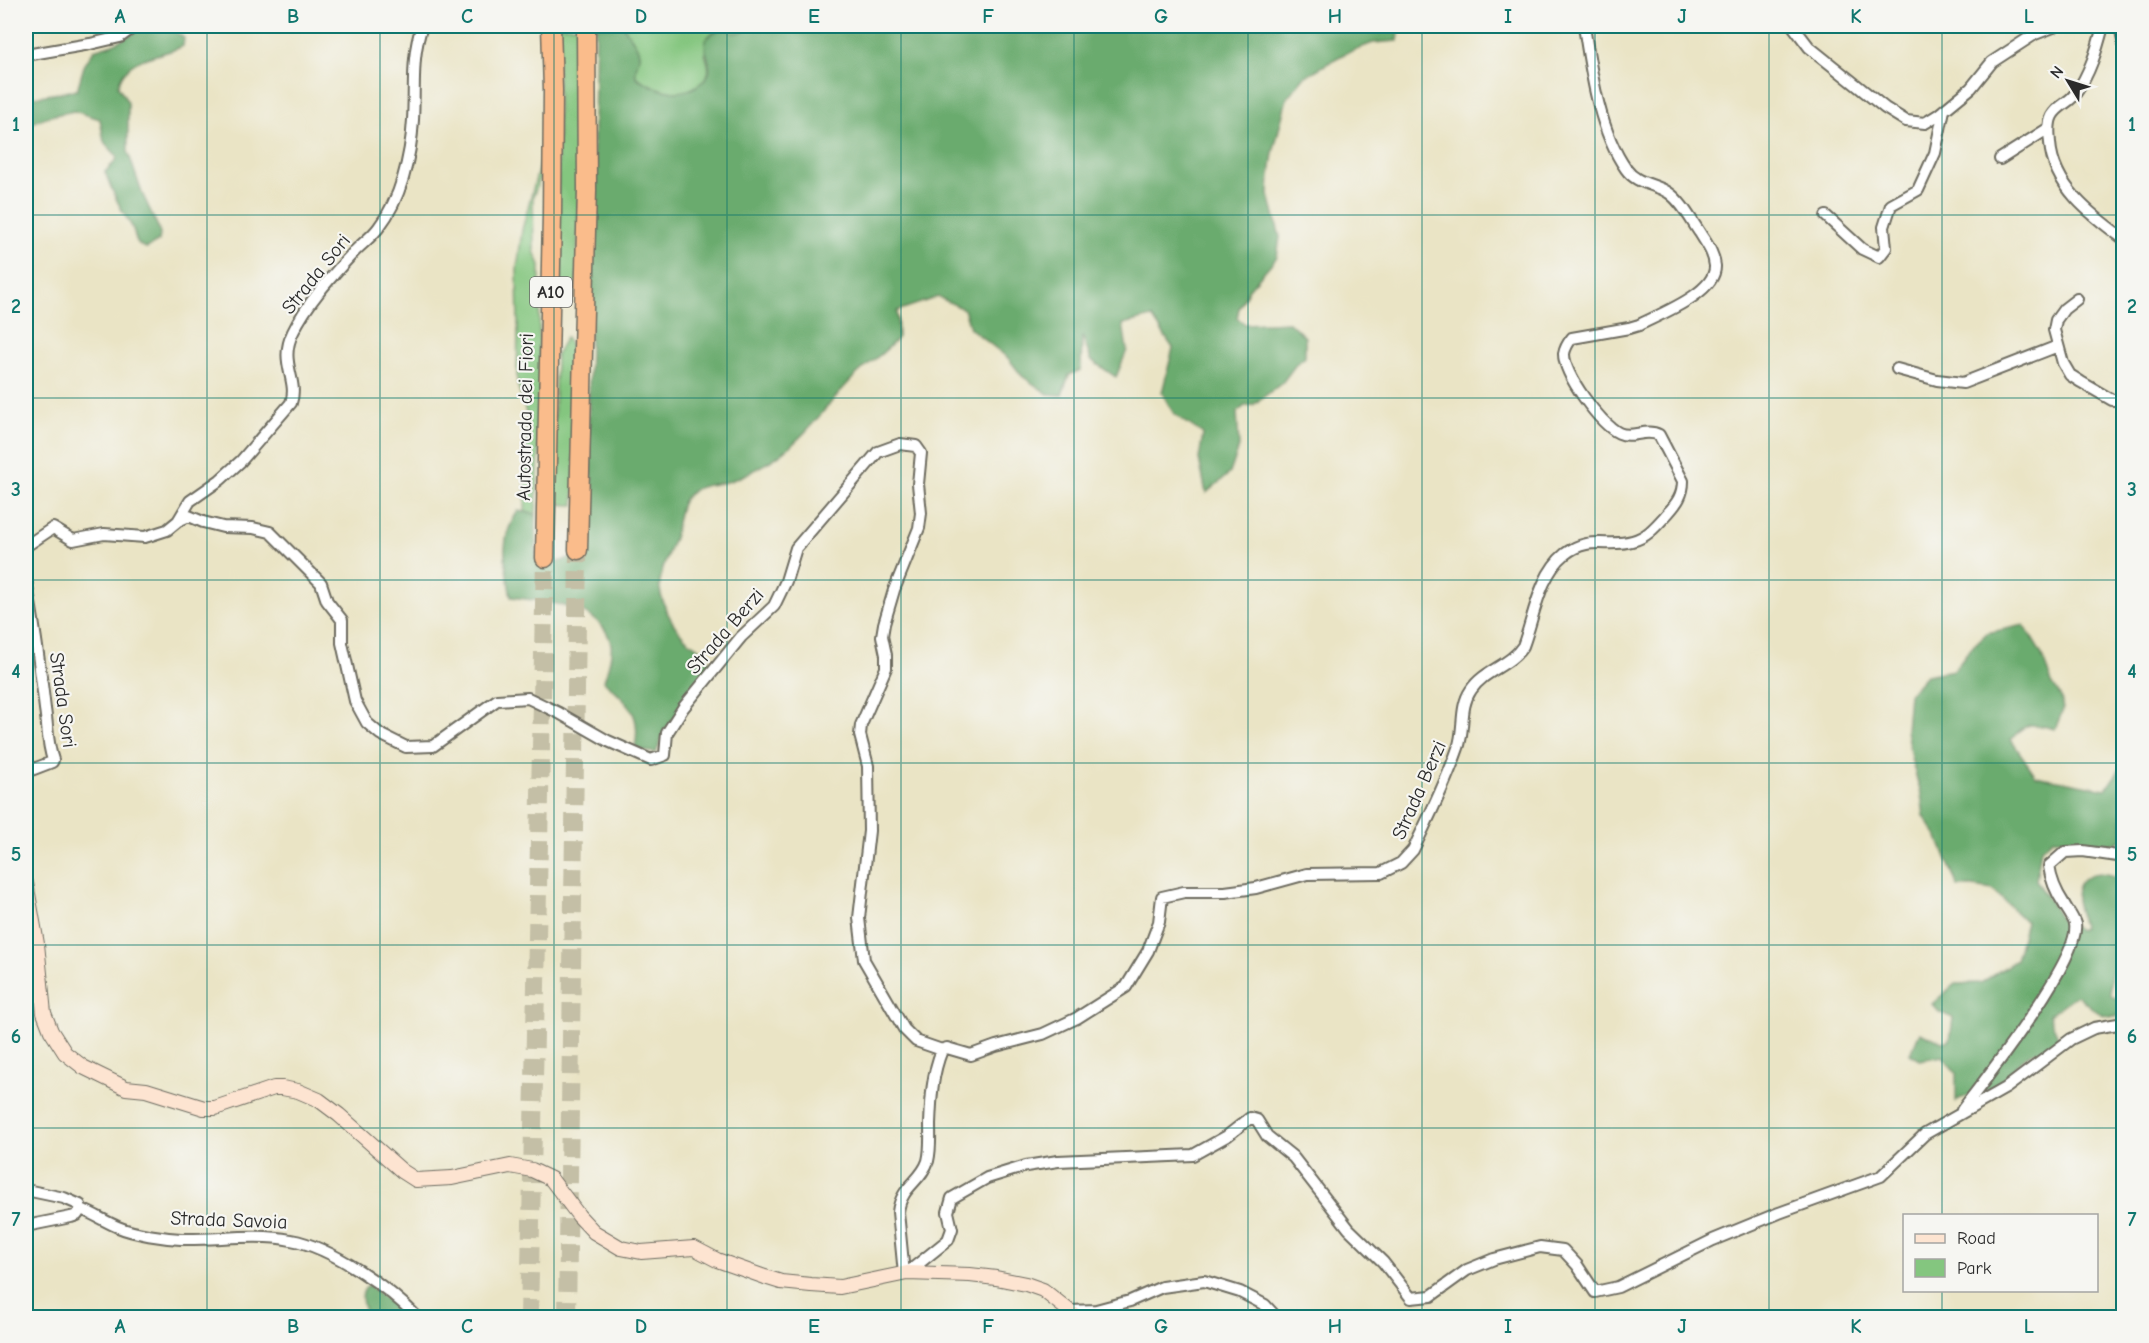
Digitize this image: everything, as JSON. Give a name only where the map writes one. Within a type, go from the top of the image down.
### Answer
[{"type":"highway","name":"Autostrada dei Fiori","points":[[545,558],[552,215],[552,26]]},
{"type":"highway","name":"A10","points":[[578,550],[586,190],[586,26]]},
{"type":"main road","points":[[26,883],[38,944],[44,1013],[51,1031],[65,1053],[82,1067],[126,1088],[146,1090],[204,1108],[215,1108],[274,1088],[298,1091],[319,1100],[339,1115],[402,1171],[416,1180],[452,1178],[510,1166],[532,1170],[551,1179],[594,1232],[621,1248],[641,1252],[694,1248],[717,1260],[765,1277],[781,1282],[811,1285],[840,1287],[905,1274],[970,1275],[1026,1284],[1043,1290],[1074,1314]]},
{"type":"street","points":[[26,55],[120,37],[135,26]]},
{"type":"street","name":"Strada Sori","points":[[26,546],[53,528],[73,540],[104,534],[145,537],[168,530],[178,520],[190,501],[220,480],[241,461],[291,403],[294,394],[286,353],[291,335],[326,283],[378,229],[403,178],[413,122],[413,77],[418,36],[422,26]]},
{"type":"street","name":"Strada Berzi","points":[[178,520],[189,516],[223,527],[253,528],[270,532],[321,583],[327,601],[342,620],[342,643],[355,701],[367,723],[380,734],[406,747],[433,746],[497,700],[528,698],[559,712],[608,741],[651,760],[665,754],[667,733],[682,708],[741,637],[774,606],[786,581],[796,548],[879,452],[900,444],[916,446],[921,453],[918,484],[921,513],[919,528],[894,590],[884,624],[882,636],[886,668],[861,725],[860,735],[868,766],[869,831],[859,918],[864,960],[904,1029],[916,1041],[942,1050],[946,1048],[971,1055],[996,1046],[1043,1035],[1077,1018],[1126,987],[1148,951],[1159,922],[1162,897],[1184,892],[1225,892],[1256,888],[1307,874],[1381,873],[1392,869],[1408,858],[1430,816],[1459,747],[1467,697],[1477,682],[1505,665],[1523,646],[1543,586],[1556,563],[1564,555],[1584,544],[1625,543],[1642,537],[1651,531],[1681,496],[1683,481],[1670,451],[1659,435],[1647,432],[1622,435],[1611,427],[1588,404],[1569,373],[1564,355],[1572,338],[1629,328],[1700,292],[1709,283],[1715,270],[1712,255],[1679,203],[1665,190],[1641,182],[1634,177],[1615,150],[1603,116],[1584,26]]},
{"type":"street","points":[[1792,26],[1809,47],[1885,108],[1906,121],[1925,123],[1971,88],[1992,62],[2035,34],[2056,26]]},
{"type":"street","points":[[2103,26],[2089,69],[2074,95],[2058,106],[2051,118],[2049,128],[2051,157],[2056,173],[2084,207],[2124,238]]},
{"type":"street","points":[[2120,26],[2124,45]]},
{"type":"street","points":[[1826,216],[1862,249],[1880,257],[1886,248],[1884,227],[1891,205],[1918,190],[1935,153],[1944,110]]},
{"type":"street","points":[[2000,159],[2049,128]]},
{"type":"street","points":[[2077,299],[2055,320],[2054,330],[2063,363],[2070,375],[2112,400],[2124,400]]},
{"type":"street","points":[[1898,369],[1937,380],[1963,383],[2058,346]]},
{"type":"street","name":"Strada Sori","points":[[26,580],[46,710],[47,739],[53,760],[26,772]]},
{"type":"street","points":[[1960,1113],[2007,1052],[2072,947],[2075,922],[2050,879],[2049,866],[2065,852],[2084,851],[2124,857]]},
{"type":"street","points":[[905,1274],[948,1240],[952,1229],[948,1212],[952,1198],[987,1178],[1026,1166],[1058,1161],[1193,1155],[1227,1136],[1250,1118],[1257,1120],[1267,1136],[1293,1157],[1349,1229],[1383,1262],[1411,1298],[1431,1296],[1467,1270],[1494,1259],[1540,1247],[1563,1250],[1577,1265],[1595,1292],[1618,1287],[1713,1240],[1779,1213],[1881,1176],[1925,1134],[2006,1088],[2071,1039],[2094,1028],[2124,1023]]},
{"type":"street","points":[[905,1274],[899,1204],[905,1191],[922,1173],[927,1163],[930,1150],[935,1072],[942,1050]]},
{"type":"street","name":"Strada Savoia","points":[[26,1190],[64,1198],[80,1205],[81,1209],[122,1228],[166,1237],[290,1239],[312,1245],[367,1276],[405,1304],[418,1317]]},
{"type":"street","points":[[26,1226],[71,1217],[77,1215],[81,1209]]},
{"type":"street","points":[[1074,1314],[1130,1301],[1162,1287],[1204,1281],[1240,1292],[1264,1305],[1277,1317]]},
{"type":"green space","points":[[146,26],[176,32],[184,38],[183,46],[136,62],[122,76],[118,86],[128,103],[128,152],[142,193],[160,234],[159,241],[147,248],[141,246],[137,241],[132,227],[116,200],[105,172],[116,161],[117,156],[104,142],[100,119],[74,111],[50,116],[26,125],[26,84],[34,97],[77,90],[84,66],[94,50],[113,44]]},
{"type":"green space","points":[[558,26],[579,26],[577,280],[567,298],[558,279]]},
{"type":"green space","points":[[596,26],[623,26],[639,53],[636,77],[660,89],[676,92],[693,88],[707,77],[710,66],[706,40],[721,29],[734,33],[756,26],[1400,26],[1398,41],[1373,43],[1344,54],[1304,77],[1287,98],[1273,153],[1270,175],[1269,195],[1280,237],[1277,257],[1249,289],[1239,308],[1237,318],[1245,324],[1289,322],[1305,337],[1305,357],[1297,363],[1282,383],[1253,405],[1245,406],[1237,412],[1239,447],[1230,473],[1206,493],[1199,459],[1203,434],[1174,414],[1162,393],[1173,348],[1152,317],[1123,324],[1127,350],[1116,377],[1091,360],[1082,335],[1081,370],[1069,375],[1062,395],[1048,394],[1022,376],[1008,358],[970,328],[964,309],[938,297],[897,311],[898,337],[854,377],[792,445],[780,455],[744,475],[724,483],[706,485],[696,489],[682,502],[674,538],[662,571],[661,596],[676,628],[703,651],[711,667],[665,730],[656,753],[635,747],[636,725],[631,709],[604,681],[611,649],[606,631],[584,613],[570,607],[511,597],[505,563],[505,543],[518,511],[536,514],[536,562],[553,563],[588,554],[593,500],[588,446]]},
{"type":"green space","points":[[623,26],[756,26],[746,31],[733,33],[728,29],[705,54],[709,70],[704,80],[693,88],[676,92],[652,86],[636,77],[639,53]]},
{"type":"green space","points":[[541,159],[541,176],[533,197],[534,251],[540,265],[539,352],[543,367],[536,514],[525,512],[527,416],[517,383],[517,270],[522,230]]},
{"type":"green space","points":[[566,337],[576,356],[574,505],[552,504],[556,355]]},
{"type":"green space","points":[[2024,625],[2041,653],[2052,683],[2061,697],[2063,710],[2055,729],[2030,725],[2021,729],[2011,740],[2036,776],[2106,789],[2123,765],[2123,840],[2113,844],[2053,839],[2041,849],[2036,880],[2063,922],[2079,930],[2083,927],[2076,895],[2082,880],[2088,876],[2103,873],[2123,883],[2123,956],[2115,964],[2110,984],[2111,996],[2123,1002],[2123,1014],[2103,1015],[2077,995],[2049,1015],[2060,1042],[2047,1051],[2038,1051],[2025,1057],[2002,1081],[1991,1088],[1956,1102],[1956,1073],[1943,1056],[1920,1060],[1910,1054],[1920,1032],[1942,1042],[1950,1040],[1953,1018],[1939,1012],[1932,1004],[1955,984],[1981,983],[2016,960],[2026,922],[1993,890],[1958,887],[1938,838],[1924,816],[1906,730],[1909,694],[1926,675],[1954,670],[1969,650],[1987,633]]},
{"type":"green space","points":[[369,1285],[408,1317],[366,1317],[362,1296]]},
{"type":"tunnel","points":[[567,1318],[578,550]]},
{"type":"tunnel","points":[[529,1318],[545,558]]}]
